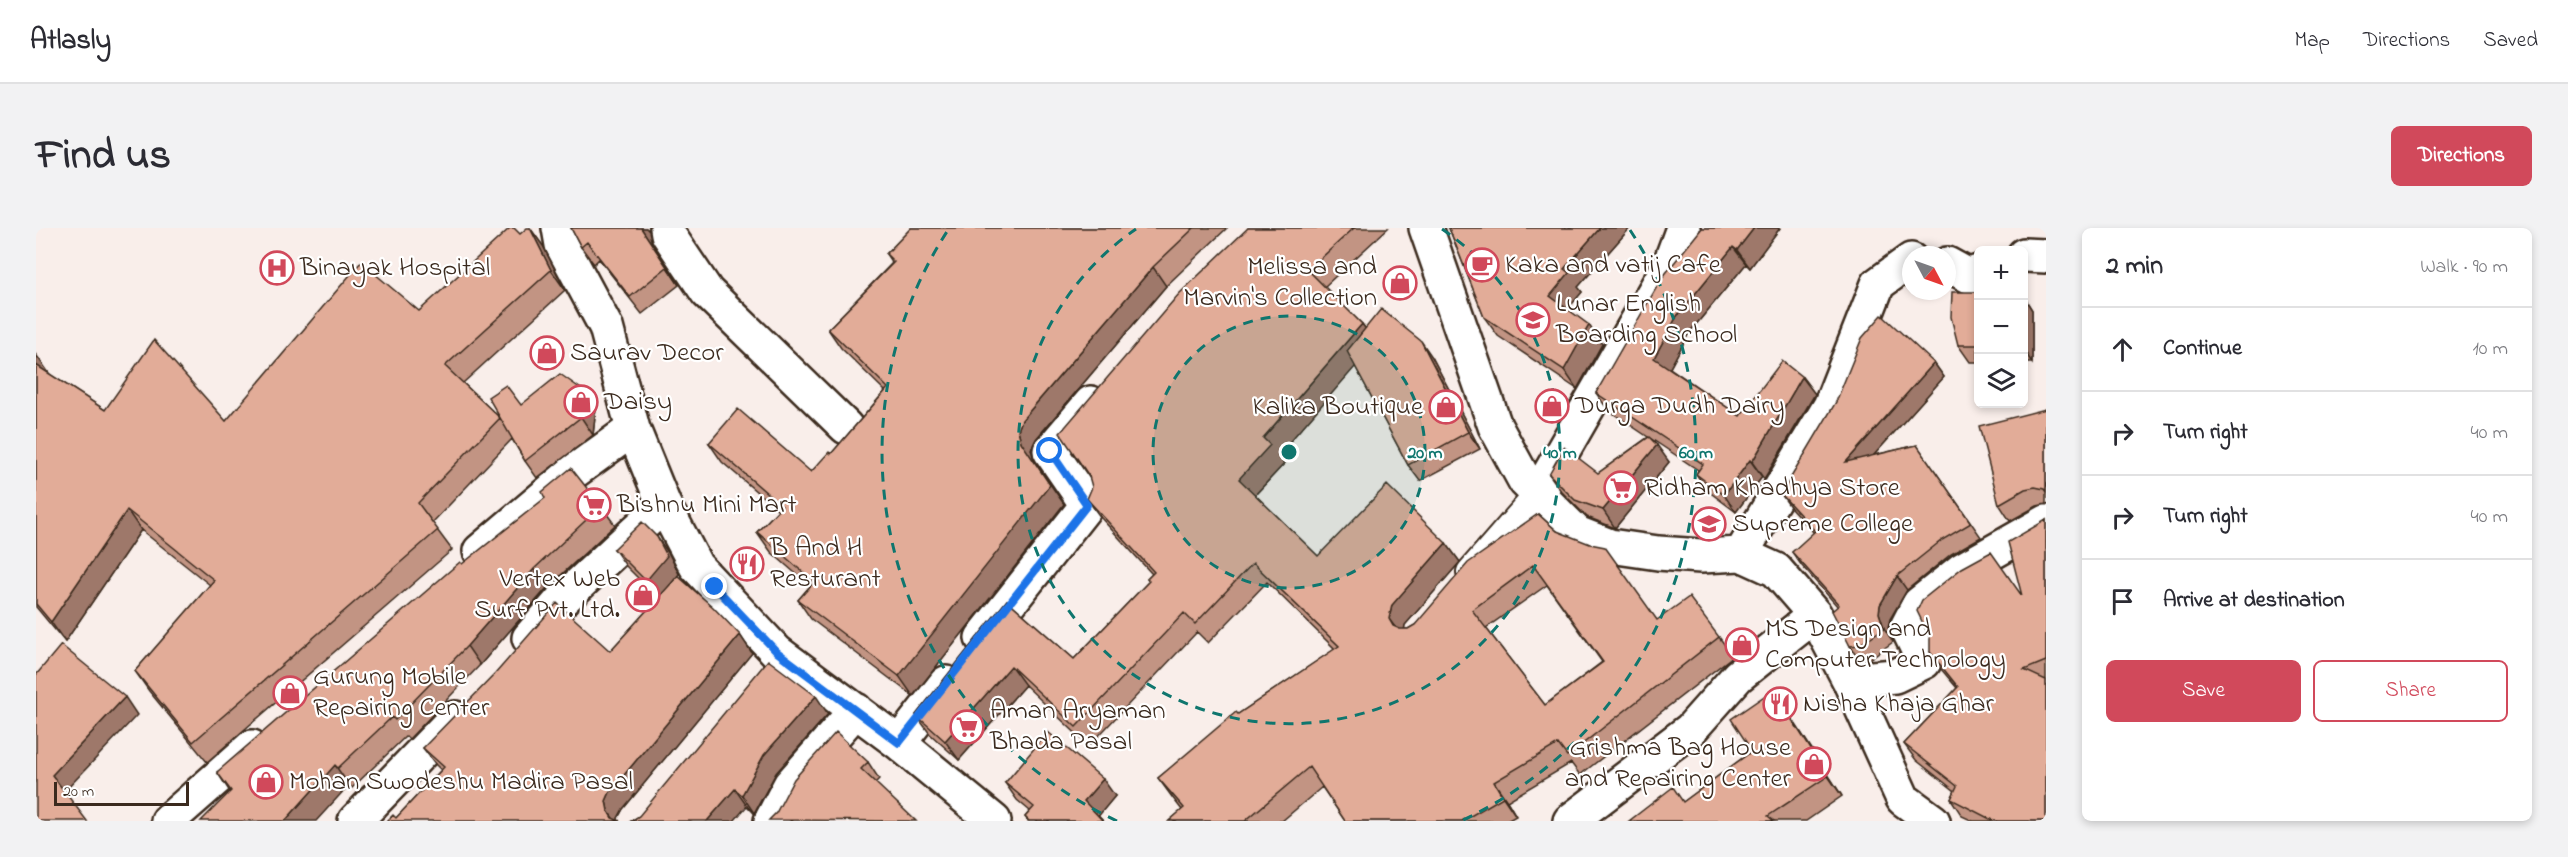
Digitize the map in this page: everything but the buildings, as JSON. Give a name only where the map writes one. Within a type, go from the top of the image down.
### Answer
[{"type":"street","points":[[559,228],[562,245],[606,327],[633,429],[664,505],[696,566],[777,652],[899,743],[994,821]]},
{"type":"street","points":[[667,228],[668,234],[707,292],[846,427]]},
{"type":"street","points":[[1426,228],[1496,426],[1525,482],[1577,533],[1610,546],[1690,555],[1741,554],[1776,570],[1815,615],[1849,680],[1903,799],[1932,821]]},
{"type":"street","points":[[1538,494],[1669,266],[1683,228]]},
{"type":"street","points":[[2028,255],[2046,256]]},
{"type":"street","points":[[1741,554],[1830,406],[1878,284],[1902,267]]},
{"type":"street","points":[[1956,269],[1969,276],[1974,274]]},
{"type":"street","points":[[899,743],[1087,505],[1050,451],[1113,377]]},
{"type":"street","points":[[456,572],[572,473],[633,429]]},
{"type":"street","points":[[509,661],[560,602],[664,505]]},
{"type":"street","points":[[1849,680],[1895,676],[1924,662],[1907,627],[1919,604],[1963,569],[2046,522]]},
{"type":"street","points":[[1570,821],[1690,730],[1738,676],[1815,615]]},
{"type":"street","points":[[755,679],[777,652]]},
{"type":"street","points":[[355,821],[478,694]]},
{"type":"street","points":[[771,821],[790,785],[856,710]]},
{"type":"street","points":[[168,821],[277,725]]},
{"type":"lane","points":[[1455,590],[1538,494]]},
{"type":"place","name":"Kaka and vatij Cafe","points":[[1482,265]]},
{"type":"place","name":"Binayak Hospital","points":[[277,268]]},
{"type":"place","name":"Melissa and Marvin's Collection","points":[[1400,283]]},
{"type":"place","name":"Lunar English Boarding School","points":[[1533,320]]},
{"type":"place","name":"Saurav Decor","points":[[547,353]]},
{"type":"place","name":"Daisy","points":[[581,402]]},
{"type":"place","name":"Durga Dudh Dairy","points":[[1552,406]]},
{"type":"place","name":"Kalika Boutique","points":[[1446,407]]},
{"type":"place","name":"Ridham Khadhya Store","points":[[1621,488]]},
{"type":"place","name":"Bishnu Mini Mart","points":[[594,505]]},
{"type":"place","name":"Supreme College","points":[[1709,524]]},
{"type":"place","name":"B And H Resturant","points":[[747,564]]},
{"type":"place","name":"Vertex Web Surf Pvt. Ltd.","points":[[643,595]]},
{"type":"place","name":"MS Design and Computer Technology","points":[[1742,645]]},
{"type":"place","name":"Gurung Mobile Repairing Center","points":[[290,693]]},
{"type":"place","name":"Nisha Khaja Ghar","points":[[1780,704]]},
{"type":"place","name":"Aman Aryaman Bhada Pasal","points":[[967,727]]},
{"type":"place","name":"Grishma Bag House and Repairing Center","points":[[1814,764]]},
{"type":"place","name":"Mohan Swodeshu Madira Pasal","points":[[266,782]]},
{"type":"route","points":[[715,587],[777,652],[899,743],[1087,505],[1050,451]]}]
